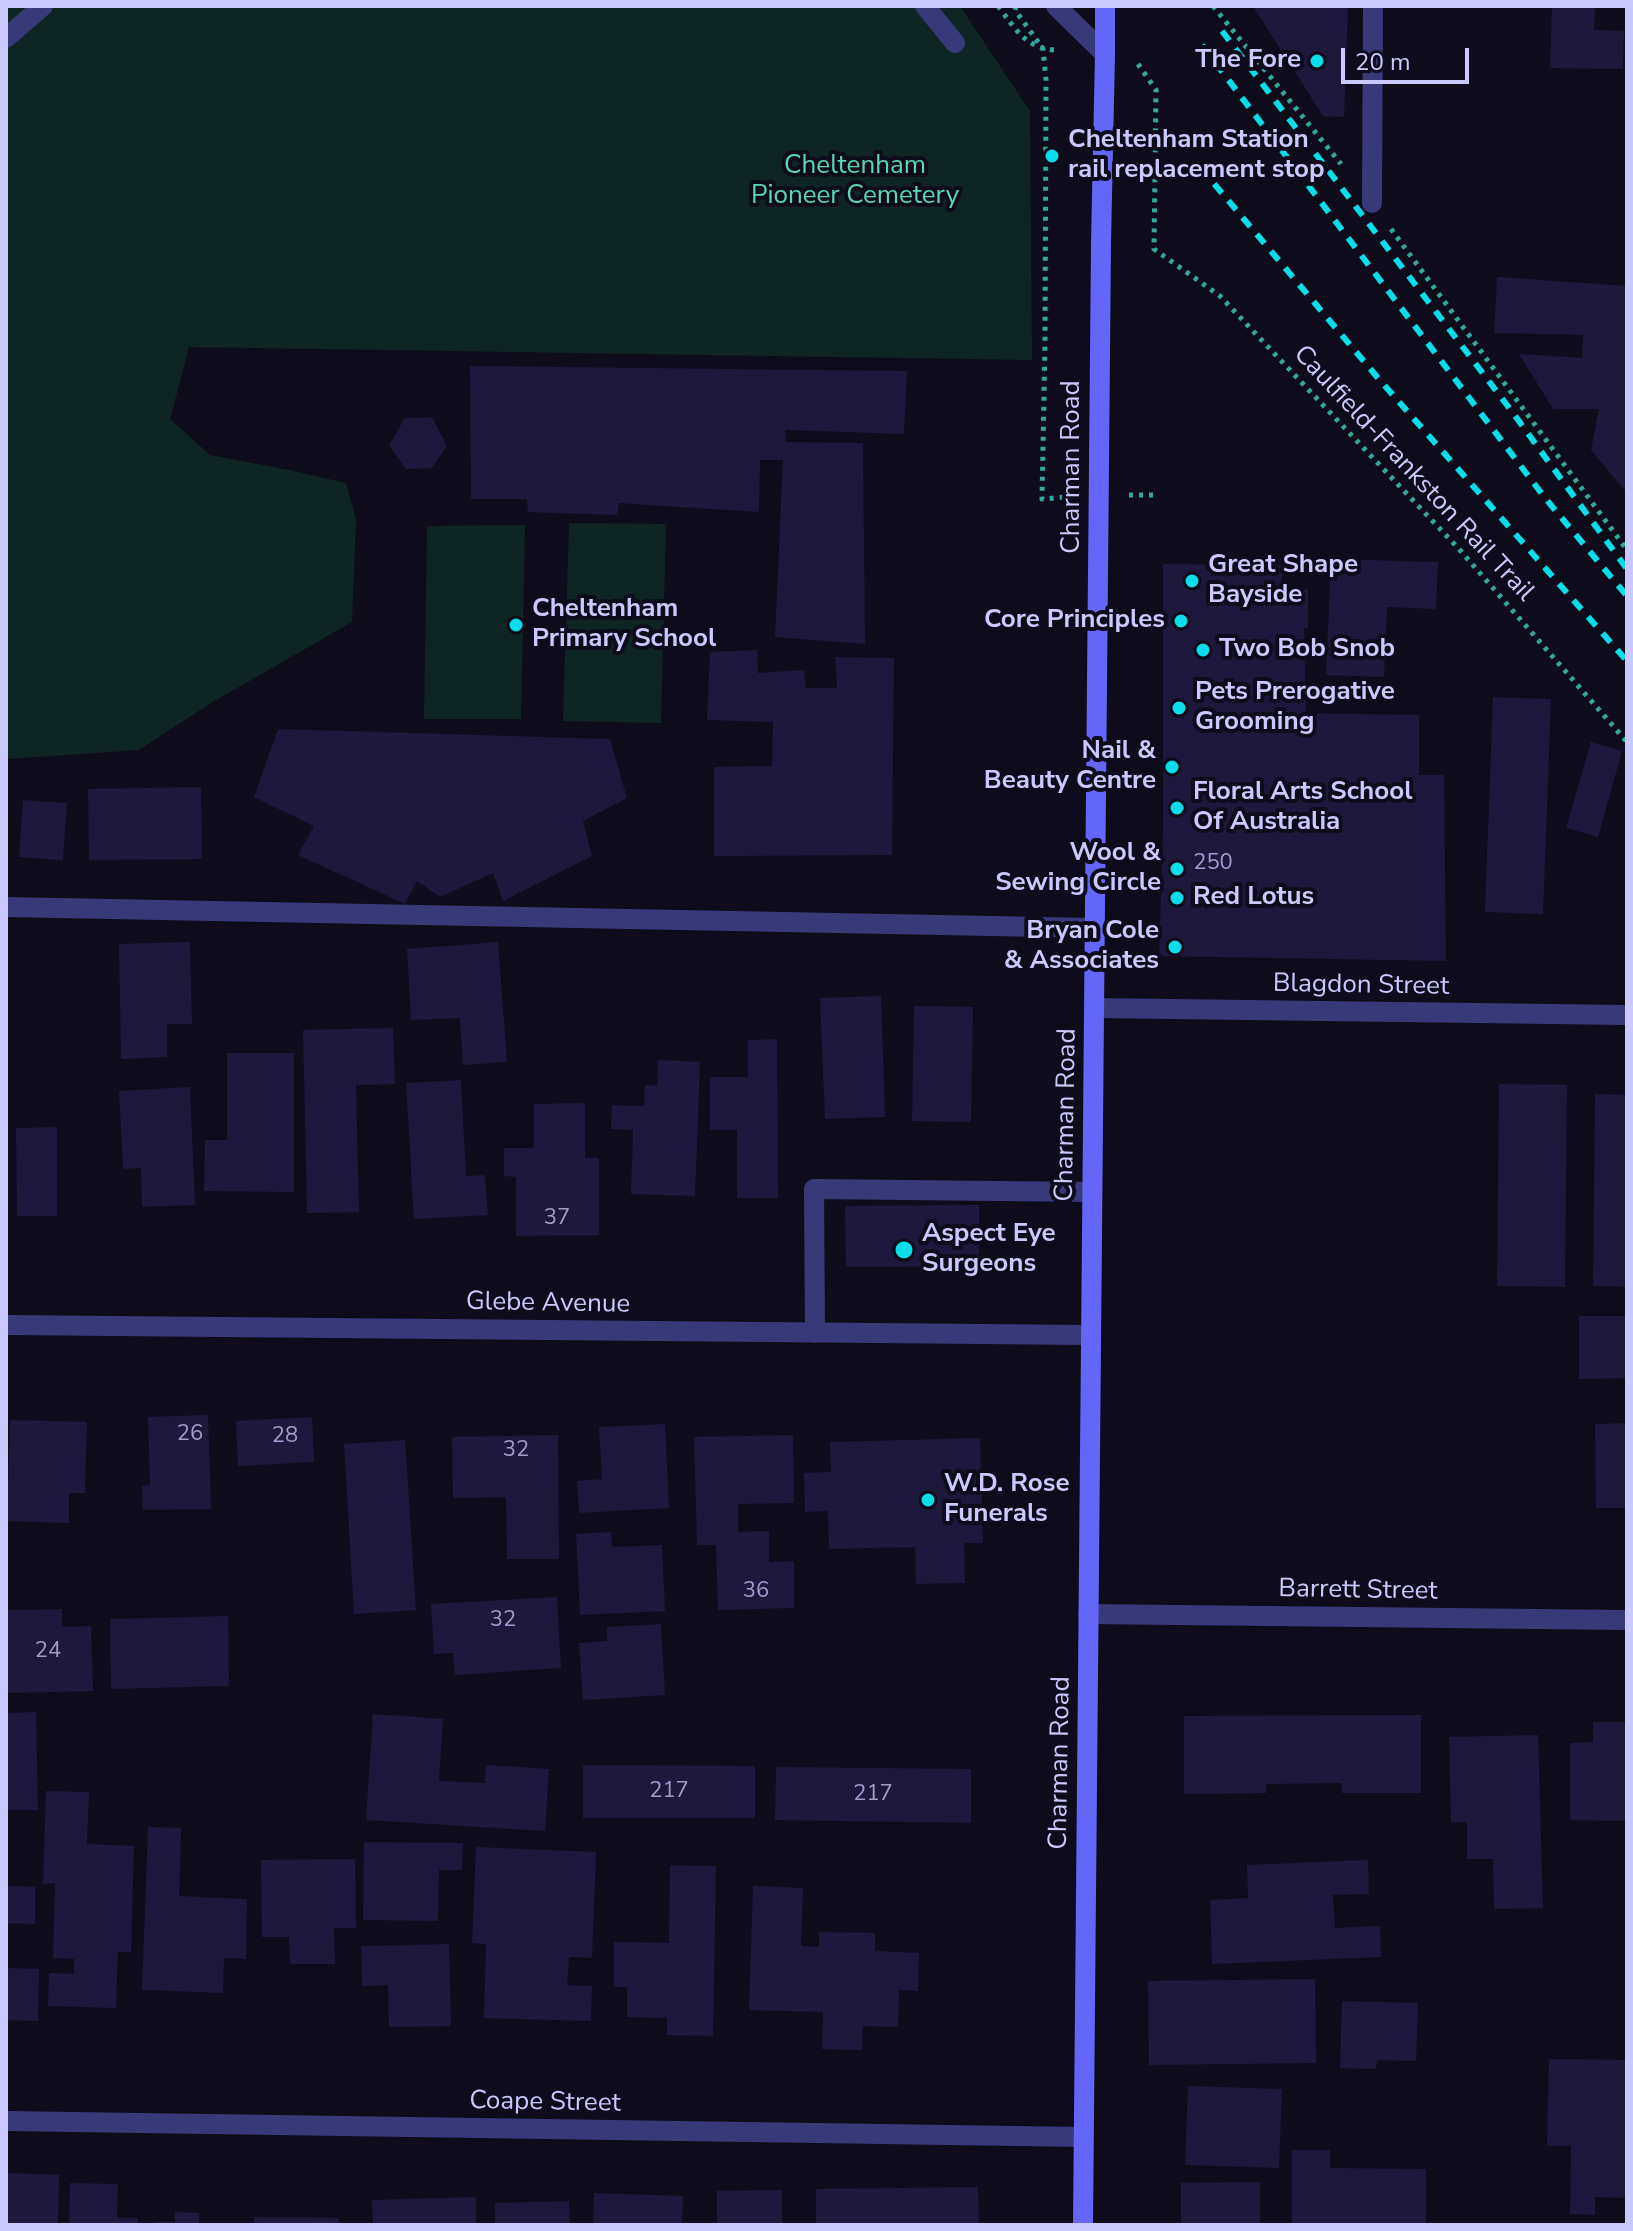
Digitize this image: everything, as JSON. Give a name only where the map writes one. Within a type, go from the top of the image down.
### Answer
[{"type":"main road","name":"Charman Road","points":[[1083,2225],[1105,6]]},
{"type":"street","points":[[6,38],[43,6]]},
{"type":"street","points":[[925,6],[955,43]]},
{"type":"street","points":[[1056,6],[1105,54]]},
{"type":"street","points":[[1372,203],[1373,6]]},
{"type":"street","points":[[6,907],[1095,928]]},
{"type":"street","name":"Blagdon Street","points":[[1094,1008],[1627,1015]]},
{"type":"street","points":[[815,1333],[814,1189],[1092,1192]]},
{"type":"street","name":"Glebe Avenue","points":[[6,1325],[1090,1335]]},
{"type":"street","name":"Barrett Street","points":[[1088,1614],[1627,1620]]},
{"type":"street","name":"Coape Street","points":[[6,2121],[1084,2137]]},
{"type":"path","points":[[998,6],[1022,38]]},
{"type":"path","points":[[1016,6],[1015,10],[1043,49],[1046,80],[1042,499],[1155,495]]},
{"type":"path","points":[[1213,6],[1372,203],[1627,550]]},
{"type":"path","name":"Caulfield-Frankston Rail Trail","points":[[1154,249],[1220,296],[1459,549],[1627,742]]},
{"type":"green space","name":"Cheltenham Pioneer Cemetery","points":[[6,6],[960,6],[1030,111],[1032,360],[189,347],[170,419],[210,455],[346,483],[356,519],[352,622],[211,703],[139,750],[6,759]]},
{"type":"green space","points":[[569,523],[666,524],[661,723],[563,721]]},
{"type":"green space","points":[[525,525],[521,719],[424,719],[427,526]]},
{"type":"building","name":"The Fore","points":[[1253,6],[1348,6],[1344,117],[1323,116]]},
{"type":"building","points":[[1552,6],[1595,6],[1594,30],[1624,31],[1623,69],[1550,68]]},
{"type":"building","points":[[1497,277],[1627,286],[1627,493],[1591,450],[1599,409],[1553,409],[1519,354],[1582,358],[1583,335],[1494,333]]},
{"type":"building","points":[[470,366],[907,371],[904,434],[785,430],[786,442],[863,443],[865,644],[775,637],[783,460],[760,460],[759,512],[619,503],[617,515],[528,512],[527,499],[471,499]]},
{"type":"building","points":[[432,417],[447,446],[432,468],[406,469],[389,445],[405,418]]},
{"type":"building","points":[[1331,559],[1438,562],[1436,609],[1387,607],[1384,677],[1326,675]]},
{"type":"building","points":[[1163,564],[1282,565],[1282,590],[1308,589],[1308,628],[1304,628],[1306,713],[1419,715],[1419,775],[1444,775],[1446,961],[1159,956],[1163,827]]},
{"type":"building","points":[[757,650],[758,673],[804,670],[806,688],[837,688],[835,657],[894,658],[892,855],[714,856],[714,767],[772,766],[773,722],[707,720],[710,652]]},
{"type":"building","points":[[1493,697],[1551,699],[1543,914],[1485,912]]},
{"type":"building","points":[[278,729],[610,739],[627,798],[583,821],[592,856],[503,901],[493,873],[440,897],[417,881],[405,904],[298,855],[314,826],[254,797]]},
{"type":"building","points":[[1591,742],[1622,751],[1598,837],[1566,828]]},
{"type":"building","points":[[201,787],[202,859],[89,860],[88,789]]},
{"type":"building","points":[[23,800],[67,803],[63,860],[19,857]]},
{"type":"building","points":[[190,942],[192,1024],[167,1024],[167,1057],[121,1059],[119,944]]},
{"type":"building","points":[[498,942],[507,1062],[463,1065],[460,1018],[411,1020],[407,949]]},
{"type":"building","points":[[881,996],[885,1117],[825,1119],[820,998]]},
{"type":"building","points":[[914,1006],[973,1007],[971,1122],[912,1121]]},
{"type":"building","points":[[393,1028],[395,1084],[356,1085],[359,1212],[307,1213],[303,1030]]},
{"type":"building","points":[[777,1039],[778,1198],[737,1198],[737,1130],[710,1130],[710,1077],[748,1077],[748,1040]]},
{"type":"building","points":[[227,1053],[294,1053],[294,1192],[204,1191],[205,1140],[227,1140]]},
{"type":"building","points":[[658,1060],[700,1062],[695,1196],[631,1194],[633,1130],[611,1129],[612,1105],[644,1106],[645,1085],[657,1086]]},
{"type":"building","points":[[461,1080],[466,1176],[485,1175],[488,1215],[414,1219],[406,1083]]},
{"type":"building","points":[[1499,1084],[1567,1085],[1565,1287],[1497,1286]]},
{"type":"building","points":[[190,1087],[195,1205],[142,1207],[141,1168],[123,1169],[119,1091]]},
{"type":"building","points":[[1595,1094],[1627,1095],[1627,1287],[1593,1286]]},
{"type":"building","points":[[585,1103],[585,1158],[599,1158],[599,1235],[516,1236],[516,1177],[504,1176],[504,1148],[534,1148],[534,1104]]},
{"type":"building","points":[[57,1127],[57,1216],[17,1216],[16,1128]]},
{"type":"building","points":[[979,1205],[979,1266],[846,1267],[845,1206]]},
{"type":"building","points":[[1579,1316],[1627,1316],[1627,1378],[1579,1379]]},
{"type":"building","points":[[208,1415],[211,1509],[143,1510],[142,1486],[150,1485],[148,1417]]},
{"type":"building","points":[[312,1417],[314,1462],[238,1466],[236,1421]]},
{"type":"building","points":[[10,1420],[87,1422],[85,1493],[69,1493],[69,1523],[7,1521]]},
{"type":"building","points":[[1627,1423],[1627,1508],[1596,1508],[1595,1424]]},
{"type":"building","points":[[665,1424],[669,1508],[579,1513],[577,1481],[602,1479],[599,1427]]},
{"type":"building","points":[[558,1435],[559,1559],[507,1559],[506,1497],[453,1498],[452,1437]]},
{"type":"building","points":[[793,1435],[794,1503],[738,1504],[738,1532],[769,1531],[769,1562],[794,1561],[794,1608],[718,1610],[716,1545],[697,1545],[694,1437]]},
{"type":"building","points":[[980,1438],[983,1543],[964,1543],[965,1583],[916,1584],[915,1547],[829,1549],[828,1511],[805,1512],[804,1473],[831,1472],[830,1442]]},
{"type":"building","points":[[405,1440],[416,1610],[354,1614],[344,1444]]},
{"type":"building","points":[[611,1532],[612,1547],[662,1545],[665,1611],[580,1615],[576,1534]]},
{"type":"building","points":[[557,1597],[561,1668],[455,1675],[453,1653],[434,1654],[431,1604]]},
{"type":"building","points":[[62,1609],[62,1627],[91,1626],[93,1691],[8,1693],[6,1610]]},
{"type":"building","points":[[228,1616],[229,1686],[111,1689],[110,1619]]},
{"type":"building","points":[[661,1624],[665,1695],[583,1700],[579,1643],[607,1641],[607,1627]]},
{"type":"building","points":[[36,1712],[38,1810],[6,1810],[6,1713]]},
{"type":"building","points":[[373,1714],[443,1719],[439,1781],[485,1783],[486,1765],[549,1769],[545,1831],[366,1820]]},
{"type":"building","points":[[1421,1715],[1421,1793],[1342,1793],[1342,1783],[1266,1784],[1266,1793],[1184,1794],[1184,1716]]},
{"type":"building","points":[[1593,1722],[1627,1722],[1627,1821],[1570,1820],[1570,1743],[1593,1742]]},
{"type":"building","points":[[1538,1735],[1543,1908],[1494,1909],[1493,1859],[1467,1859],[1467,1822],[1451,1822],[1449,1737]]},
{"type":"building","points":[[583,1765],[755,1766],[755,1818],[583,1818]]},
{"type":"building","points":[[776,1767],[971,1769],[971,1823],[775,1820]]},
{"type":"building","points":[[46,1791],[89,1792],[87,1844],[134,1846],[131,1952],[118,1952],[116,2008],[48,2006],[49,1973],[74,1974],[74,1959],[53,1958],[55,1883],[43,1884]]},
{"type":"building","points":[[148,1827],[181,1828],[179,1896],[247,1899],[246,1959],[224,1958],[223,1993],[142,1990]]},
{"type":"building","points":[[364,1842],[463,1843],[462,1870],[439,1870],[438,1921],[363,1920]]},
{"type":"building","points":[[476,1847],[596,1852],[592,1958],[569,1957],[567,1985],[592,1986],[591,2021],[484,2018],[486,1944],[472,1943]]},
{"type":"building","points":[[355,1859],[356,1928],[334,1928],[335,1964],[290,1964],[289,1937],[262,1937],[261,1860]]},
{"type":"building","points":[[1368,1860],[1369,1894],[1333,1895],[1335,1928],[1380,1926],[1381,1957],[1212,1964],[1210,1900],[1248,1898],[1247,1865]]},
{"type":"building","points":[[670,1865],[716,1866],[713,2036],[667,2035],[667,2018],[627,2017],[627,1987],[614,1987],[614,1942],[669,1943]]},
{"type":"building","points":[[6,1886],[35,1887],[35,1924],[6,1923]]},
{"type":"building","points":[[753,1886],[803,1888],[801,1946],[819,1947],[819,1932],[875,1933],[875,1951],[919,1953],[918,1991],[899,1990],[898,2027],[863,2026],[862,2050],[822,2049],[823,2012],[749,2010]]},
{"type":"building","points":[[449,1944],[451,2026],[389,2027],[388,1985],[362,1986],[361,1946]]},
{"type":"building","points":[[6,1968],[39,1969],[38,2021],[6,2020]]},
{"type":"building","points":[[1315,1979],[1316,2063],[1149,2065],[1148,1981]]},
{"type":"building","points":[[1342,2001],[1418,2003],[1416,2061],[1377,2060],[1376,2069],[1340,2068]]},
{"type":"building","points":[[1549,2059],[1627,2060],[1627,2198],[1595,2197],[1595,2215],[1570,2214],[1571,2146],[1547,2146]]},
{"type":"building","points":[[1188,2086],[1282,2089],[1279,2168],[1185,2165]]},
{"type":"building","points":[[1292,2150],[1330,2150],[1330,2168],[1426,2169],[1426,2225],[1292,2225]]},
{"type":"building","points":[[6,2173],[59,2175],[58,2225],[6,2225]]},
{"type":"building","points":[[1260,2182],[1260,2225],[1181,2225],[1181,2183]]},
{"type":"building","points":[[70,2183],[118,2184],[117,2218],[138,2218],[138,2225],[69,2225]]},
{"type":"building","points":[[978,2187],[979,2225],[816,2225],[816,2189]]},
{"type":"building","points":[[782,2190],[782,2225],[717,2225],[717,2191]]},
{"type":"building","points":[[594,2193],[683,2196],[682,2225],[593,2225]]},
{"type":"building","points":[[476,2197],[476,2225],[373,2225],[372,2200]]},
{"type":"building","points":[[569,2201],[570,2225],[495,2225],[495,2203]]},
{"type":"building","points":[[175,2212],[199,2213],[199,2225],[154,2225],[154,2222],[175,2222]]},
{"type":"building","points":[[254,2217],[339,2218],[339,2225],[254,2225]]},
{"type":"railway","points":[[1222,31],[1510,409],[1627,569]]},
{"type":"railway","points":[[1202,45],[1545,498],[1627,596]]},
{"type":"railway","points":[[1200,167],[1378,378],[1627,661]]},
{"type":"place","name":"The Fore","points":[[1317,61]]},
{"type":"place","name":"Cheltenham Station rail replacement stop","points":[[1052,156]]},
{"type":"place","name":"Great Shape Bayside","points":[[1192,581]]},
{"type":"place","name":"Core Principles","points":[[1181,621]]},
{"type":"place","name":"Cheltenham Primary School","points":[[516,625]]},
{"type":"place","name":"Two Bob Snob","points":[[1203,650]]},
{"type":"place","name":"Pets Prerogative Grooming","points":[[1179,708]]},
{"type":"place","name":"Nail & Beauty Centre","points":[[1172,767]]},
{"type":"place","name":"Floral Arts School Of Australia","points":[[1177,808]]},
{"type":"place","name":"Wool & Sewing Circle","points":[[1177,869]]},
{"type":"place","name":"Red Lotus","points":[[1177,898]]},
{"type":"place","name":"Bryan Cole & Associates","points":[[1175,947]]},
{"type":"place","name":"Aspect Eye Surgeons","points":[[904,1250]]},
{"type":"place","name":"W.D. Rose Funerals","points":[[928,1500]]}]
